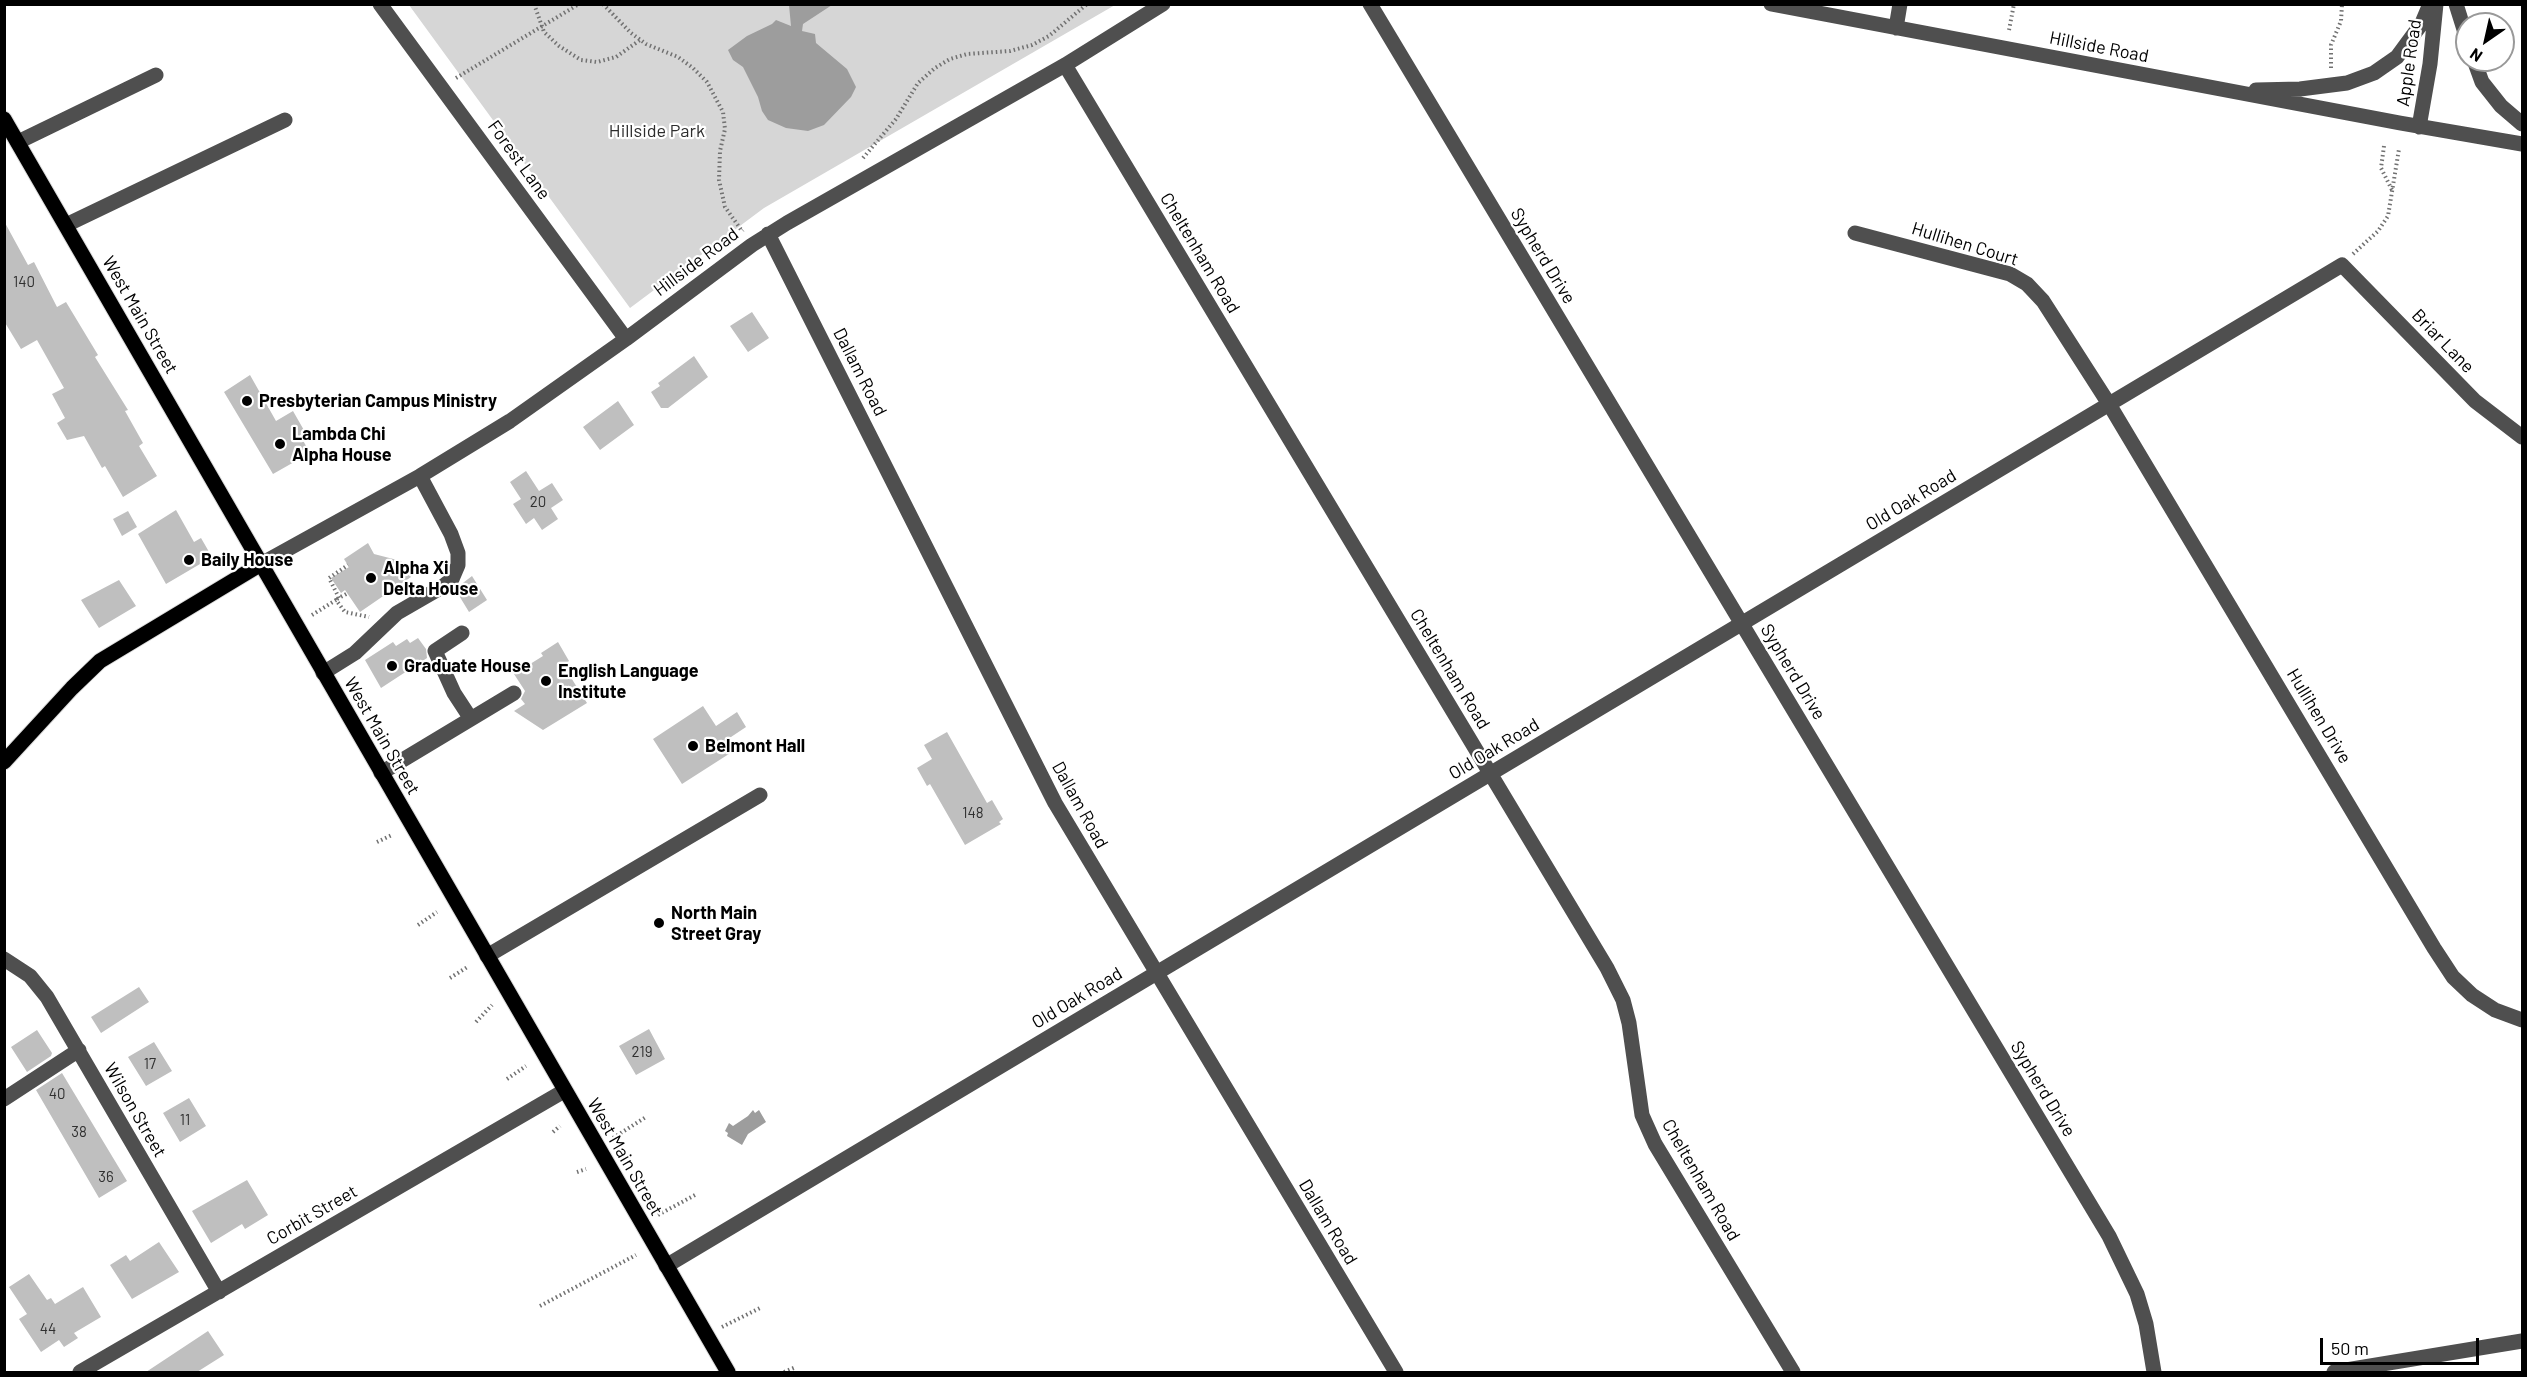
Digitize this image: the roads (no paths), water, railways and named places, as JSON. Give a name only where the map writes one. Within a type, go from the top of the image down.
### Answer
[{"type":"main road","name":"West Main Street","points":[[4,119],[728,1372]]},
{"type":"main road","points":[[4,762],[100,661],[261,564]]},
{"type":"street","name":"Forest Lane","points":[[380,4],[626,339]]},
{"type":"street","name":"Hillside Road","points":[[261,564],[420,476],[524,412],[768,234],[1065,65],[1163,4]]},
{"type":"street","name":"Sypherd Drive","points":[[1370,4],[2114,1246],[2138,1294],[2146,1324],[2154,1372]]},
{"type":"street","name":"Hillside Road","points":[[1771,4],[2420,127],[2523,144]]},
{"type":"street","points":[[1896,28],[1900,4]]},
{"type":"street","points":[[2226,90],[2300,89],[2348,83],[2374,72],[2397,57],[2422,23],[2430,4]]},
{"type":"street","name":"Apple Road","points":[[2420,127],[2436,4]]},
{"type":"street","name":"Cheltenham Road","points":[[1065,65],[1607,968],[1623,1000],[1629,1023],[1642,1115],[1655,1144],[1793,1372]]},
{"type":"street","points":[[2478,72],[2482,82],[2501,106],[2523,124]]},
{"type":"street","points":[[18,142],[156,75]]},
{"type":"street","points":[[66,225],[285,120]]},
{"type":"street","name":"Hullihen Court","points":[[1855,232],[2010,274],[2027,284],[2043,301],[2109,404]]},
{"type":"street","name":"Dallam Road","points":[[768,234],[1034,762],[1083,852],[1396,1372]]},
{"type":"street","name":"Old Oak Road","points":[[666,1266],[2342,265]]},
{"type":"street","name":"Briar Lane","points":[[2342,265],[2475,401],[2523,437]]},
{"type":"street","name":"Hullihen Drive","points":[[2109,404],[2434,948],[2454,977],[2472,995],[2495,1010],[2523,1020]]},
{"type":"street","points":[[323,673],[355,653],[397,613],[452,579],[458,565],[458,552],[420,476]]},
{"type":"street","points":[[462,633],[435,651],[454,693],[471,718]]},
{"type":"street","points":[[381,773],[514,693]]},
{"type":"street","points":[[487,956],[760,795]]},
{"type":"street","name":"Wilson Street","points":[[4,959],[30,976],[47,997],[219,1292]]},
{"type":"street","points":[[4,1099],[79,1050]]},
{"type":"street","name":"Corbit Street","points":[[80,1372],[564,1091]]},
{"type":"street","points":[[2334,1372],[2523,1341]]},
{"type":"place","name":"Presbyterian Campus Ministry","points":[[247,401]]},
{"type":"place","name":"Lambda Chi Alpha House","points":[[280,444]]},
{"type":"place","name":"Baily House","points":[[189,560]]},
{"type":"place","name":"Alpha Xi Delta House","points":[[371,578]]},
{"type":"place","name":"Graduate House","points":[[392,666]]},
{"type":"place","name":"English Language Institute","points":[[546,681]]},
{"type":"place","name":"Belmont Hall","points":[[693,746]]},
{"type":"place","name":"North Main Street Gray","points":[[659,923]]},
{"type":"park label","name":"Hillside Park","points":[[657,131]]}]
